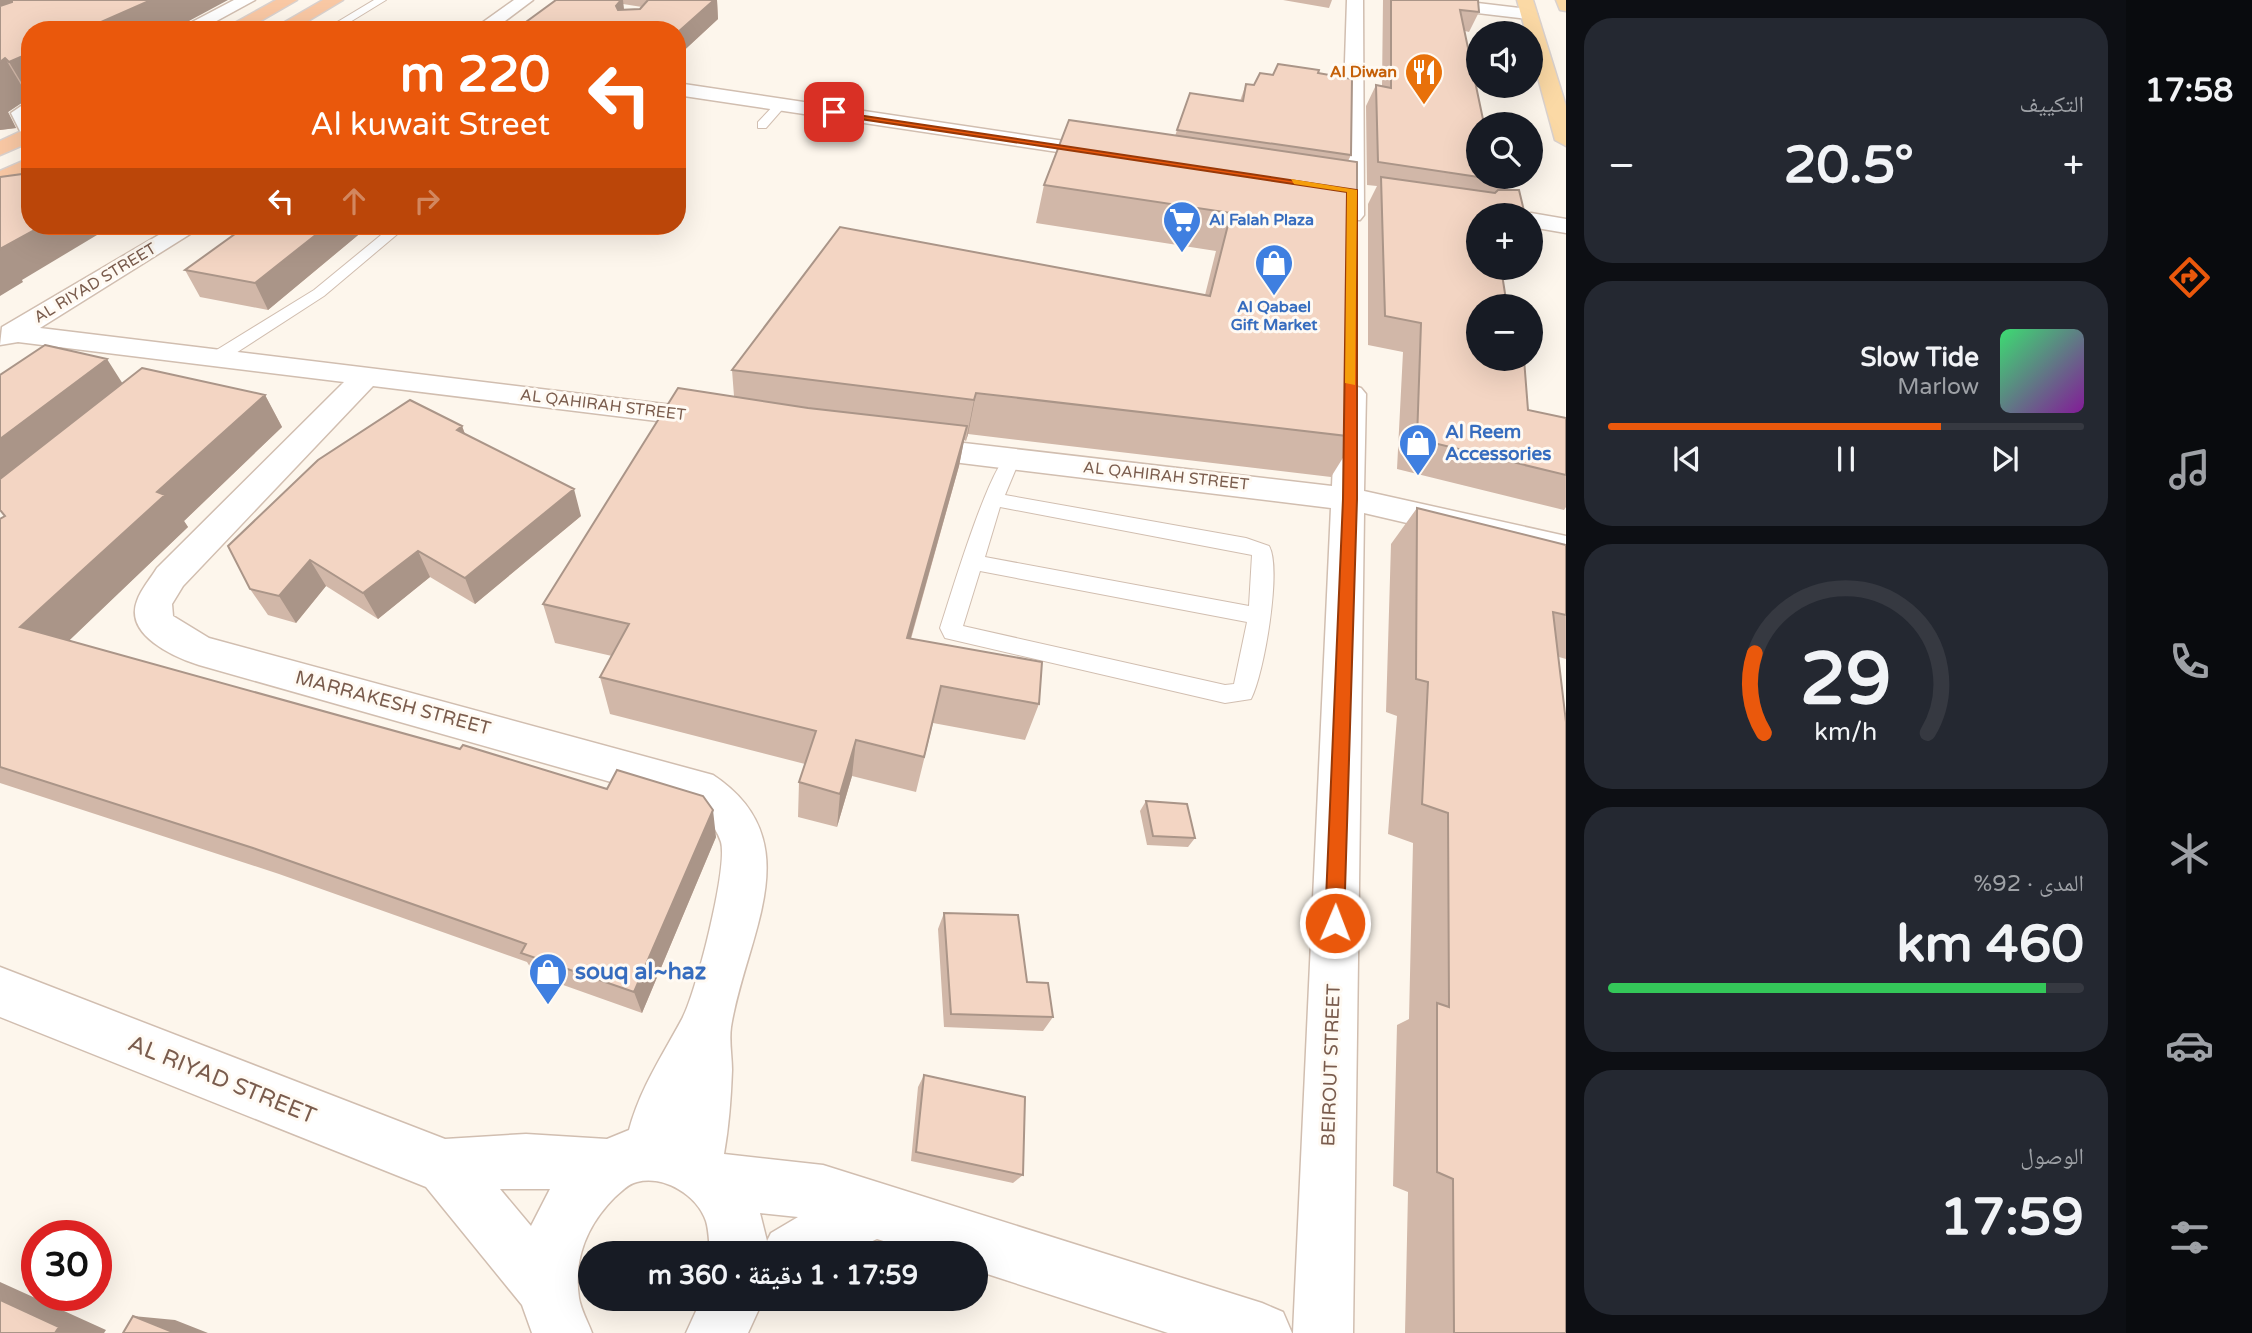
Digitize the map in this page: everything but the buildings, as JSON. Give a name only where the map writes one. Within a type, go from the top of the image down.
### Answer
[{"type":"highway","points":[[248,21],[289,0]]},
{"type":"highway","points":[[296,21],[335,0]]},
{"type":"highway","points":[[0,149],[21,138]]},
{"type":"highway","points":[[5,190],[21,173]]},
{"type":"main road","points":[[1564,0],[1566,6]]},
{"type":"main road","points":[[1527,7],[1566,140]]},
{"type":"street","points":[[204,21],[247,0]]},
{"type":"street","points":[[494,21],[525,0]]},
{"type":"street","points":[[1352,243],[1355,0]]},
{"type":"street","points":[[1409,0],[1527,7]]},
{"type":"street","points":[[686,90],[1132,157]]},
{"type":"street","points":[[1543,222],[1566,226]]},
{"type":"street","name":"AL RIYAD STREET","points":[[6,337],[176,235]]},
{"type":"street","name":"AL QAHIRAH STREET","points":[[6,337],[206,357],[681,414],[744,425]]},
{"type":"street","points":[[164,382],[206,357]]},
{"type":"street","name":"BEIROUT STREET","points":[[1323,1333],[1350,499],[1351,364]]},
{"type":"street","name":"MARRAKESH STREET","points":[[365,378],[170,577],[154,603],[155,622],[176,639],[199,650],[660,777],[698,789],[720,803],[736,822],[744,845],[741,898],[705,1029],[708,1071],[704,1117],[667,1168]]},
{"type":"street","name":"AL QAHIRAH STREET","points":[[889,445],[1350,499],[1566,548]]},
{"type":"street","name":"AL RIYAD STREET","points":[[0,992],[445,1167],[499,1159],[554,1160],[667,1168],[823,1193],[1262,1333]]},
{"type":"street","name":"AL RIYAD STREET","points":[[445,1167],[555,1320]]},
{"type":"street","points":[[555,1320],[556,1232],[568,1206],[586,1184],[667,1168],[731,1208],[739,1241]]},
{"type":"street","points":[[812,1241],[876,1210]]},
{"type":"street","points":[[716,1333],[727,1311]]},
{"type":"lane","points":[[344,21],[380,0]]},
{"type":"lane","points":[[762,125],[781,104]]},
{"type":"lane","points":[[206,357],[319,293],[389,235]]},
{"type":"lane","points":[[993,499],[1254,547],[1262,551],[1264,561],[1257,616],[1243,692],[1226,694],[960,636],[951,628],[993,499],[1011,459]]},
{"type":"lane","points":[[973,562],[1257,616]]},
{"type":"slow traffic","points":[[1294,181],[1352,190],[1351,383]]},
{"type":"place","name":"Al Diwan","points":[[1424,106]]},
{"type":"place","name":"Al Falah Plaza","points":[[1182,254]]},
{"type":"place","name":"Al Qabael Gift Market","points":[[1274,297]]},
{"type":"place","name":"Al Reem Accessories","points":[[1418,477]]},
{"type":"place","name":"souq al~haz","points":[[548,1006]]},
{"type":"route","points":[[834,112],[1352,190],[1350,499],[1335,923]]}]
